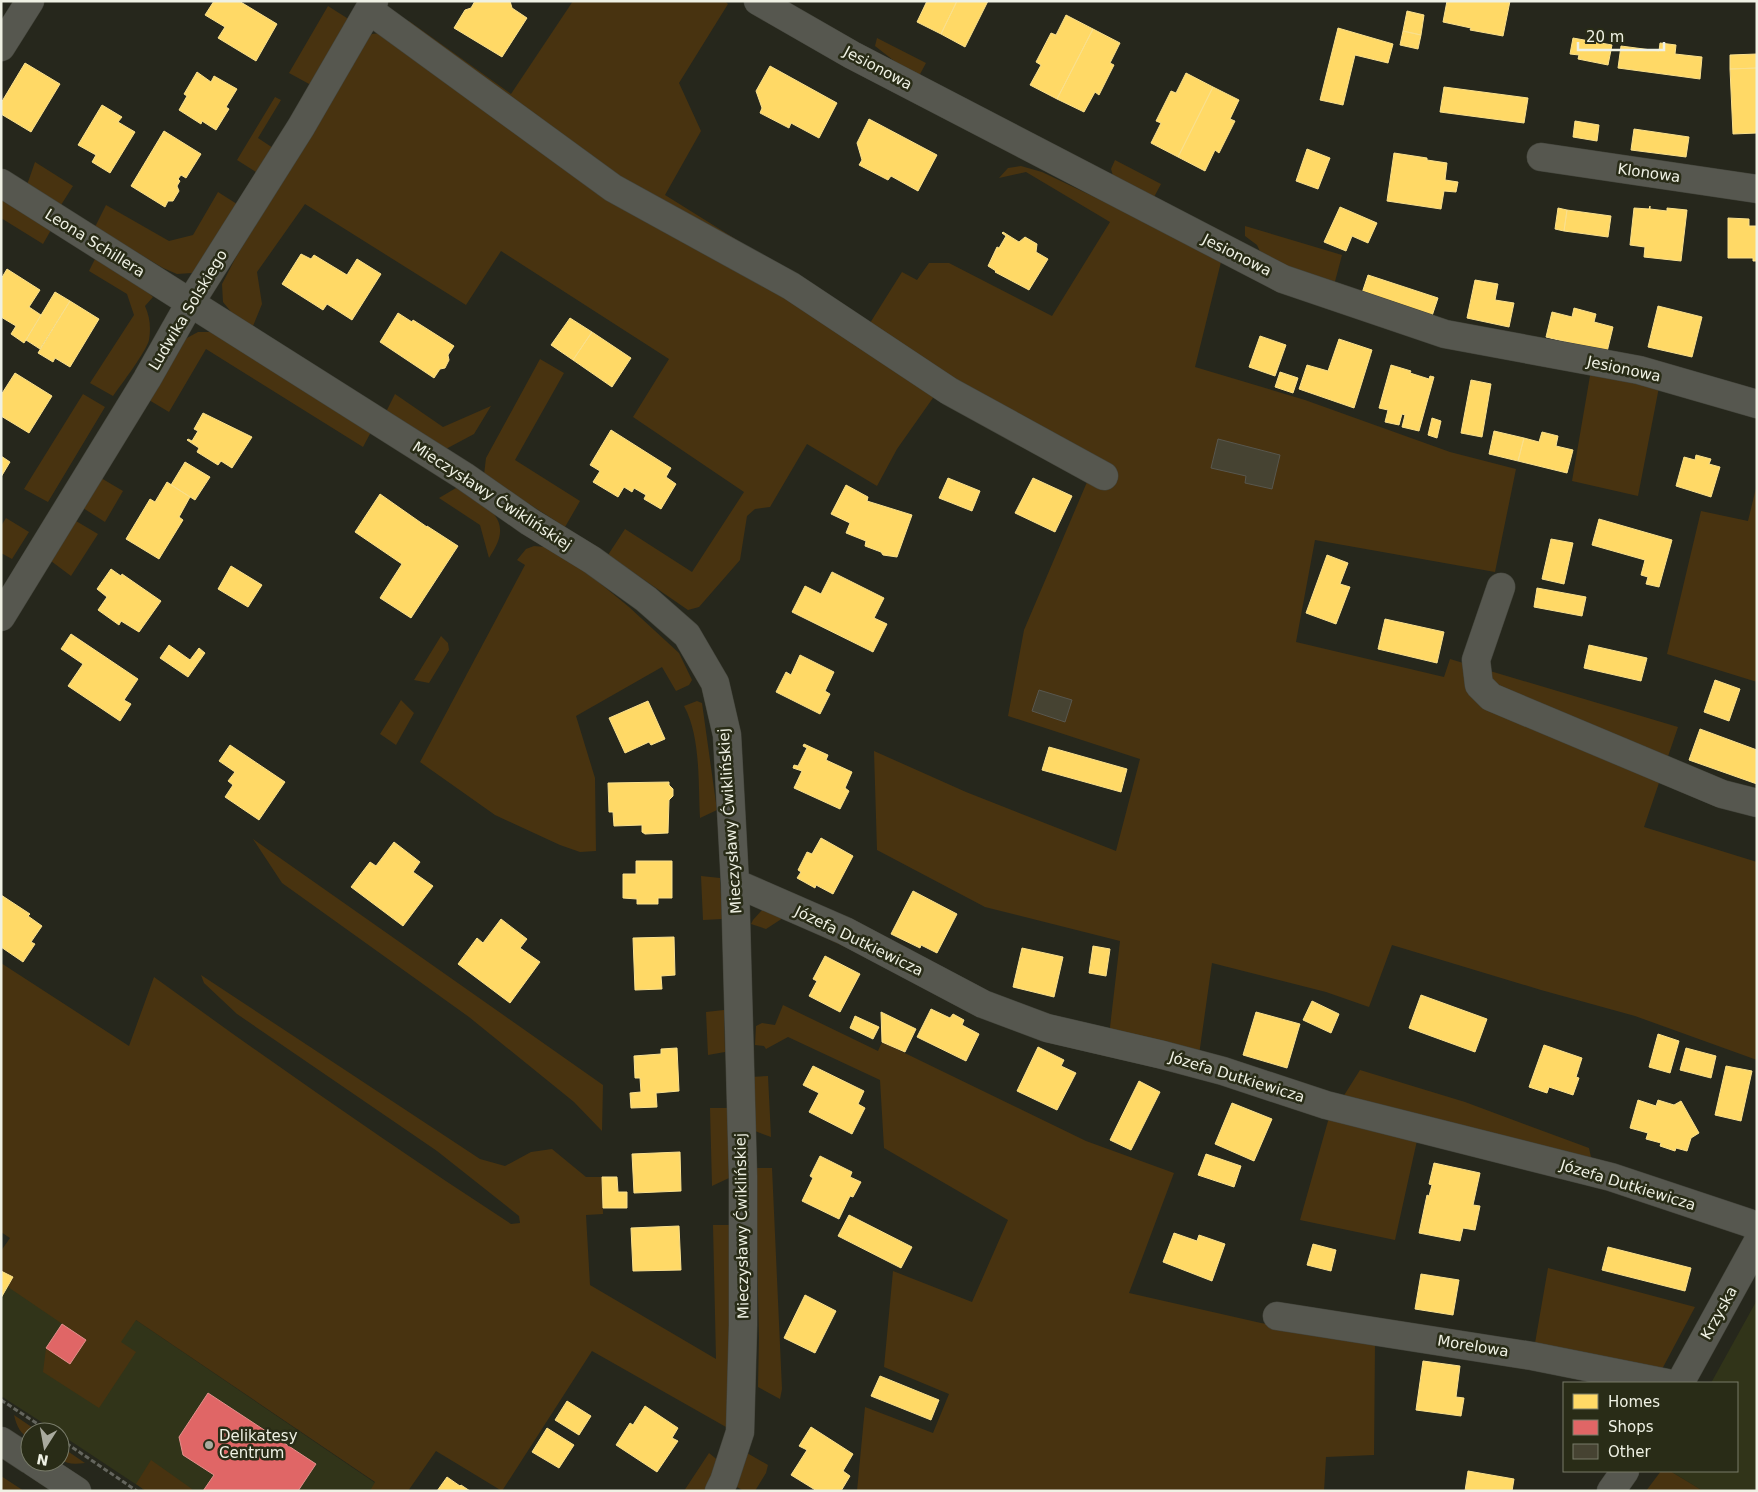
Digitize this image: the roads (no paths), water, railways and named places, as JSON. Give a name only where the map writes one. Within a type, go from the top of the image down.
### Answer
[{"type":"street","points":[[1,47],[30,1]]},
{"type":"street","name":"Jesionowa","points":[[758,1],[861,60],[1283,279],[1445,334],[1639,370],[1757,404]]},
{"type":"street","points":[[371,5],[613,188],[791,286],[949,391],[1104,476]]},
{"type":"street","name":"Ludwika Solskiego","points":[[1,617],[147,379],[190,303],[287,150],[371,5]]},
{"type":"street","name":"Klonowa","points":[[1541,157],[1757,189]]},
{"type":"street","name":"Leona Schillera","points":[[1,183],[190,303]]},
{"type":"street","name":"Mieczysławy Ćwiklińskiej","points":[[190,303],[464,476],[530,522],[592,560],[646,599],[687,635],[715,683],[727,735],[735,883],[742,1166],[743,1325],[740,1432],[719,1491]]},
{"type":"street","points":[[1501,587],[1476,660],[1479,685],[1490,697],[1722,794],[1757,803]]},
{"type":"street","name":"Józefa Dutkiewicza","points":[[735,883],[845,931],[983,1004],[1047,1028],[1163,1055],[1223,1071],[1326,1105],[1611,1177],[1749,1223],[1757,1228]]},
{"type":"street","name":"Krzyska","points":[[1681,1382],[1757,1243]]},
{"type":"street","name":"Morelowa","points":[[1277,1316],[1532,1356],[1662,1382]]},
{"type":"street","points":[[1,1442],[20,1454]]},
{"type":"street","points":[[48,1472],[77,1491]]},
{"type":"street","points":[[1611,1491],[1624,1472]]},
{"type":"place","name":"Delikatesy Centrum","points":[[209,1445]]}]
